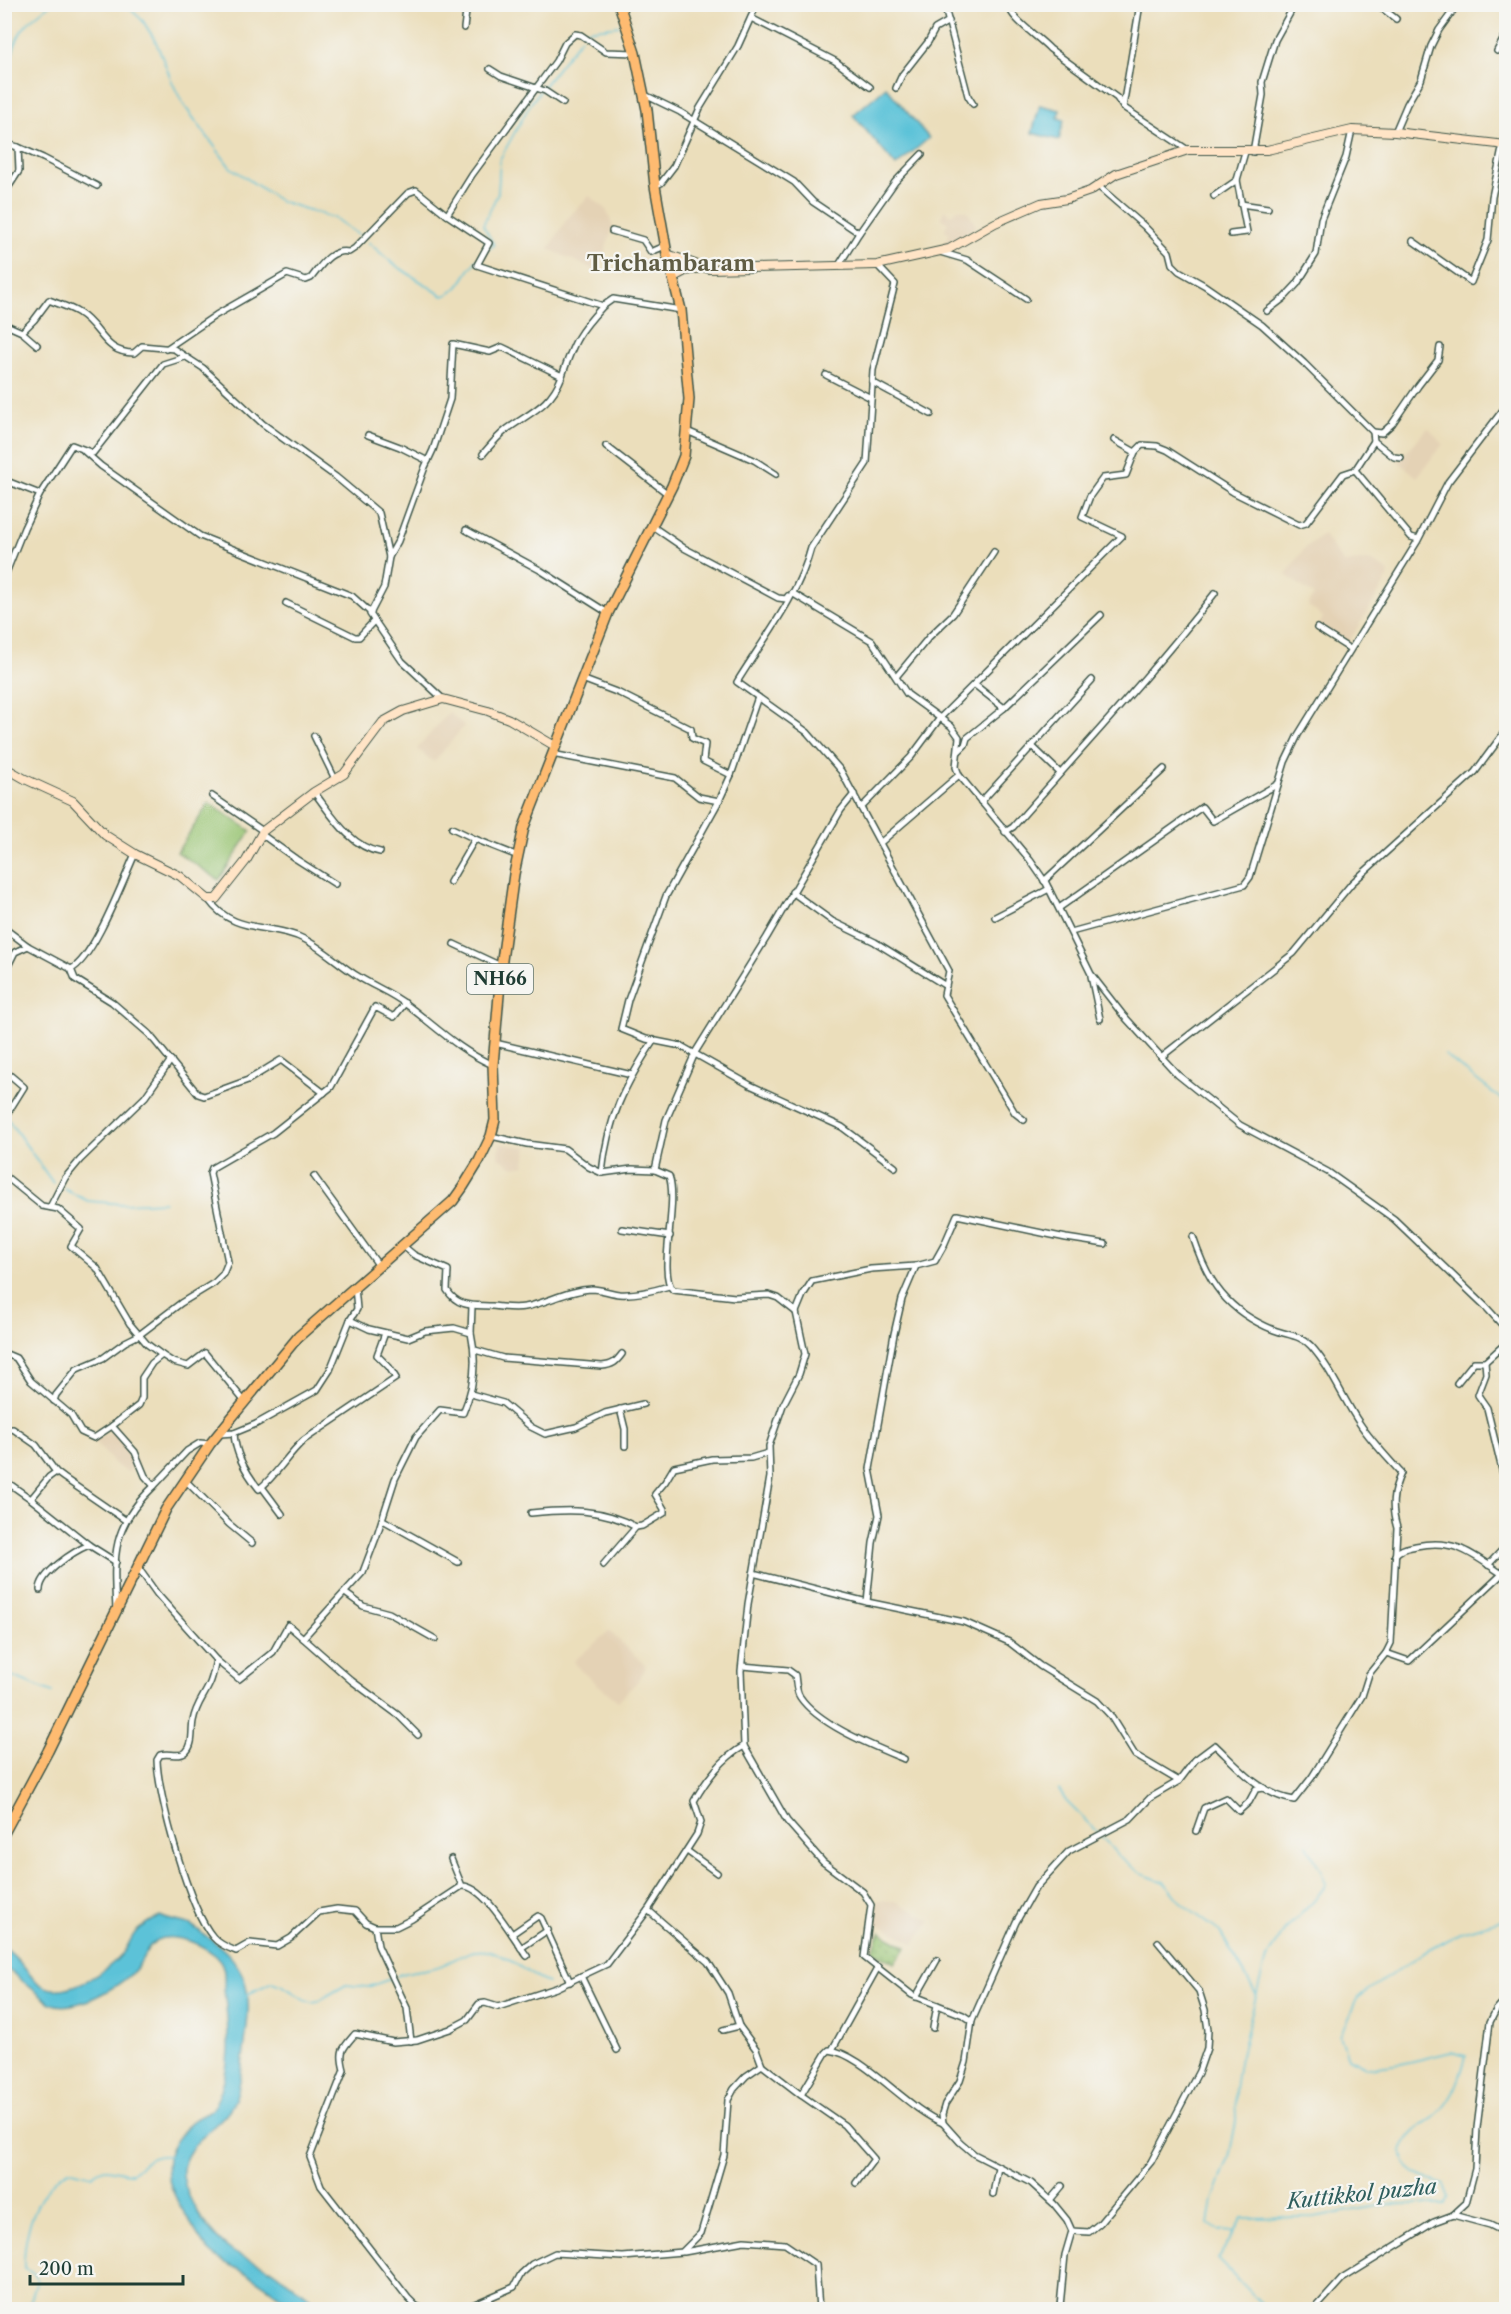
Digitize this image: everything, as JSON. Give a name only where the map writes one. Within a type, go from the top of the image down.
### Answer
[{"type":"highway","name":"NH66","points":[[4,1833],[48,1751],[137,1566],[184,1479],[298,1337],[441,1212],[464,1187],[491,1136],[495,1120],[493,1065],[501,966],[524,827],[608,614],[668,494],[684,456],[687,431],[688,368],[681,310],[666,250],[635,53],[619,4]]},
{"type":"main road","points":[[672,278],[689,270],[877,265],[939,252],[949,249],[995,223],[1041,203],[1067,199],[1090,191],[1116,174],[1188,150],[1249,152],[1352,130],[1395,132],[1505,145]]},
{"type":"main road","points":[[666,250],[709,269]]},
{"type":"main road","points":[[4,767],[73,801],[105,835],[135,854],[180,876],[208,899],[216,898],[224,892],[246,861],[262,832],[314,792],[345,774],[383,722],[403,711],[443,699],[508,719],[553,750]]},
{"type":"street","points":[[464,28],[467,4]]},
{"type":"street","points":[[655,186],[661,183],[674,166],[694,120],[738,46],[757,4]]},
{"type":"street","points":[[945,4],[968,96],[973,104]]},
{"type":"street","points":[[1008,4],[1011,14],[1042,39],[1050,50],[1117,98],[1123,107],[1188,150]]},
{"type":"street","points":[[1123,107],[1140,4]]},
{"type":"street","points":[[1214,196],[1237,180],[1249,152],[1263,95],[1262,82],[1275,40],[1295,4]]},
{"type":"street","points":[[1377,4],[1396,19]]},
{"type":"street","points":[[1395,132],[1421,80],[1435,39],[1458,4]]},
{"type":"street","points":[[751,18],[835,61],[870,87]]},
{"type":"street","points":[[896,88],[902,75],[935,29],[949,21]]},
{"type":"street","points":[[447,214],[472,176],[540,89],[565,43],[575,34],[582,35],[606,52],[635,53]]},
{"type":"street","points":[[1497,51],[1506,37]]},
{"type":"street","points":[[490,69],[501,76],[540,89],[563,103]]},
{"type":"street","points":[[643,94],[694,120],[794,182],[813,202],[859,233]]},
{"type":"street","points":[[1267,311],[1297,284],[1316,254],[1321,219],[1346,157],[1352,130]]},
{"type":"street","points":[[4,143],[43,158],[97,186]]},
{"type":"street","points":[[1413,241],[1472,282],[1488,240],[1492,197],[1505,145]]},
{"type":"street","points":[[4,194],[19,171],[18,147]]},
{"type":"street","points":[[839,265],[895,182],[922,154]]},
{"type":"street","points":[[1231,234],[1247,232],[1237,180]]},
{"type":"street","points":[[861,808],[911,757],[940,718],[1122,536],[1082,517],[1090,496],[1103,478],[1126,475],[1135,452],[1142,445],[1157,446],[1190,463],[1233,492],[1299,525],[1306,523],[1343,474],[1354,470],[1374,441],[1373,432],[1312,370],[1262,325],[1204,285],[1179,271],[1172,264],[1169,252],[1098,186]]},
{"type":"street","points":[[4,578],[40,494],[72,445],[93,453],[96,450],[163,364],[168,349],[216,315],[287,274],[306,280],[311,278],[332,254],[341,250],[349,252],[355,248],[408,193],[416,190],[489,243],[477,265],[603,306]]},
{"type":"street","points":[[1241,204],[1268,208]]},
{"type":"street","points":[[612,231],[643,240],[651,252],[666,250]]},
{"type":"street","points":[[939,252],[968,260],[1026,299]]},
{"type":"street","points":[[877,265],[895,284],[879,338],[872,382],[867,463],[811,548],[807,563],[792,593],[737,682],[807,732],[841,771],[949,971],[944,995],[1015,1113],[1024,1120]]},
{"type":"street","points":[[483,454],[505,431],[545,404],[555,393],[572,346],[581,329],[603,306],[613,299],[681,310]]},
{"type":"street","points":[[22,332],[49,300],[80,313],[107,342],[121,353],[134,353],[142,346],[174,349],[203,368],[263,424],[336,477],[378,513],[389,557]]},
{"type":"street","points":[[4,324],[22,332],[37,345]]},
{"type":"street","points":[[371,613],[384,587],[389,557],[398,541],[450,399],[453,344],[490,352],[502,347],[562,376]]},
{"type":"street","points":[[1373,432],[1383,433],[1392,424],[1438,360],[1440,347]]},
{"type":"street","points":[[163,364],[185,357]]},
{"type":"street","points":[[826,375],[872,398]]},
{"type":"street","points":[[872,382],[931,414]]},
{"type":"street","points":[[1071,932],[1244,885],[1250,877],[1285,762],[1298,735],[1418,539],[1448,482],[1506,406]]},
{"type":"street","points":[[687,431],[754,460],[776,474]]},
{"type":"street","points":[[368,435],[428,461]]},
{"type":"street","points":[[1114,440],[1135,452]]},
{"type":"street","points":[[1374,441],[1394,457],[1401,458]]},
{"type":"street","points":[[606,446],[668,494]]},
{"type":"street","points":[[84,451],[101,466],[200,536],[352,596],[371,613],[374,621],[402,661],[443,699]]},
{"type":"street","points":[[1354,470],[1411,537],[1418,539]]},
{"type":"street","points":[[4,480],[40,494]]},
{"type":"street","points":[[652,526],[684,548],[778,598],[786,599],[792,593]]},
{"type":"street","points":[[466,530],[540,570],[608,614]]},
{"type":"street","points":[[896,677],[929,637],[953,614],[994,552]]},
{"type":"street","points":[[792,593],[872,641],[907,694],[951,726],[959,737],[956,767],[959,775],[1030,860],[1044,881],[1091,974],[1123,1015],[1178,1076],[1240,1125],[1328,1172],[1394,1219],[1506,1329]]},
{"type":"street","points":[[1005,832],[1013,827],[1125,702],[1215,593]]},
{"type":"street","points":[[286,603],[355,637],[358,637],[374,621]]},
{"type":"street","points":[[958,752],[965,745],[967,738],[1004,708],[1101,615]]},
{"type":"street","points":[[1317,628],[1350,649]]},
{"type":"street","points":[[582,679],[619,693],[691,729],[692,738],[705,744],[703,761],[731,775]]},
{"type":"street","points":[[981,802],[1092,681]]},
{"type":"street","points":[[975,685],[1004,708]]},
{"type":"street","points":[[759,697],[731,775],[719,801],[666,896],[621,1023],[621,1029],[681,1046],[750,1086],[842,1127],[895,1167]]},
{"type":"street","points":[[1161,1057],[1294,953],[1352,883],[1475,772],[1506,730]]},
{"type":"street","points":[[314,736],[336,779]]},
{"type":"street","points":[[1032,746],[1060,773]]},
{"type":"street","points":[[553,750],[675,778],[699,797],[719,801]]},
{"type":"street","points":[[1044,881],[1164,769]]},
{"type":"street","points":[[880,843],[959,775]]},
{"type":"street","points":[[1059,908],[1202,807],[1213,822],[1278,784]]},
{"type":"street","points":[[314,792],[345,831],[369,850],[380,852]]},
{"type":"street","points":[[655,1170],[666,1120],[695,1053],[767,937],[841,810],[854,794]]},
{"type":"street","points":[[212,796],[296,860],[335,884]]},
{"type":"street","points":[[452,828],[518,856]]},
{"type":"street","points":[[450,882],[475,838]]},
{"type":"street","points":[[71,969],[78,966],[102,927],[135,854]]},
{"type":"street","points":[[995,917],[1049,889]]},
{"type":"street","points":[[792,892],[832,921],[875,942],[946,986]]},
{"type":"street","points":[[208,899],[226,916],[247,927],[297,935],[325,950],[358,977],[382,988],[405,1003],[474,1057],[493,1065]]},
{"type":"street","points":[[4,927],[28,946],[71,969],[75,979],[112,1002],[143,1028],[194,1091],[204,1096],[248,1080],[281,1060],[324,1093]]},
{"type":"street","points":[[454,944],[501,966]]},
{"type":"street","points":[[4,975],[15,952],[28,946]]},
{"type":"street","points":[[1091,974],[1101,1019]]},
{"type":"street","points":[[54,1401],[56,1395],[77,1369],[103,1358],[124,1342],[139,1335],[181,1303],[214,1283],[223,1274],[228,1262],[210,1173],[212,1168],[273,1133],[324,1093],[337,1078],[375,1008],[394,1017],[405,1003]]},
{"type":"street","points":[[602,1173],[609,1126],[639,1060],[654,1040]]},
{"type":"street","points":[[495,1043],[632,1075]]},
{"type":"street","points":[[50,1207],[65,1178],[80,1160],[145,1097],[171,1060]]},
{"type":"street","points":[[4,1071],[24,1087],[4,1119]]},
{"type":"street","points":[[491,1136],[565,1149],[583,1164],[602,1173],[632,1169],[655,1170],[669,1176],[672,1184],[667,1274],[669,1286],[673,1290],[735,1298],[769,1295],[778,1298],[796,1312]]},
{"type":"street","points":[[4,1175],[42,1206],[58,1209],[81,1230],[71,1246],[97,1268],[139,1335],[173,1362],[188,1366],[205,1353],[244,1402]]},
{"type":"street","points":[[314,1176],[379,1266]]},
{"type":"street","points":[[972,2021],[963,2015],[916,1996],[864,1957],[871,1905],[863,1892],[823,1863],[787,1821],[744,1746],[742,1666],[753,1573],[770,1477],[768,1453],[783,1405],[804,1363],[803,1339],[796,1312],[802,1294],[812,1281],[871,1269],[916,1266],[935,1261],[945,1245],[957,1215],[1105,1244]]},
{"type":"street","points":[[621,1229],[670,1236]]},
{"type":"street","points":[[943,2123],[942,2114],[945,2103],[960,2081],[966,2062],[972,2021],[1016,1922],[1036,1887],[1069,1851],[1130,1819],[1150,1798],[1179,1781],[1195,1760],[1215,1745],[1252,1781],[1280,1798],[1294,1800],[1312,1778],[1362,1696],[1369,1674],[1391,1643],[1397,1528],[1392,1510],[1395,1486],[1401,1473],[1360,1424],[1319,1356],[1309,1344],[1297,1336],[1274,1330],[1228,1302],[1206,1273],[1193,1237]]},
{"type":"street","points":[[402,1245],[414,1256],[448,1270],[447,1290],[458,1302],[472,1306],[515,1309],[578,1291],[592,1289],[628,1294],[669,1286]]},
{"type":"street","points":[[867,1602],[873,1543],[879,1515],[870,1469],[902,1299],[916,1266]]},
{"type":"street","points":[[218,1434],[234,1433],[275,1415],[317,1390],[330,1370],[350,1320],[357,1309],[355,1287]]},
{"type":"street","points":[[303,1638],[363,1572],[395,1479],[416,1437],[440,1410],[463,1413],[471,1394],[475,1350],[471,1333],[472,1306]]},
{"type":"street","points":[[350,1320],[369,1329],[408,1338],[425,1331],[454,1328],[471,1333]]},
{"type":"street","points":[[234,1433],[241,1460],[259,1489],[273,1477],[304,1440],[396,1378],[377,1355],[385,1333]]},
{"type":"street","points":[[1457,1383],[1474,1362],[1485,1362],[1506,1343]]},
{"type":"street","points":[[475,1350],[503,1358],[602,1366],[617,1361],[622,1354]]},
{"type":"street","points":[[4,1353],[16,1358],[31,1381],[71,1414],[81,1432],[94,1438],[139,1405],[142,1398],[142,1378],[152,1363],[162,1355]]},
{"type":"street","points":[[1485,1362],[1485,1374],[1478,1395],[1487,1408],[1504,1478]]},
{"type":"street","points":[[471,1394],[503,1403],[531,1428],[545,1434],[576,1427],[604,1413],[643,1404]]},
{"type":"street","points":[[620,1410],[625,1429],[625,1446]]},
{"type":"street","points":[[112,1426],[135,1452],[145,1476],[154,1486]]},
{"type":"street","points":[[4,1430],[13,1429],[36,1445],[56,1472],[125,1520]]},
{"type":"street","points":[[116,1611],[117,1544],[125,1520],[187,1451],[200,1443],[210,1444]]},
{"type":"street","points":[[603,1565],[636,1527],[666,1515],[655,1494],[674,1467],[712,1459],[751,1458],[768,1453]]},
{"type":"street","points":[[31,1499],[56,1472]]},
{"type":"street","points":[[5,1479],[89,1545],[116,1562]]},
{"type":"street","points":[[184,1479],[229,1524],[252,1543]]},
{"type":"street","points":[[262,1487],[282,1514]]},
{"type":"street","points":[[531,1513],[580,1509],[608,1516],[636,1527]]},
{"type":"street","points":[[382,1520],[458,1562]]},
{"type":"street","points":[[1395,1555],[1406,1548],[1424,1544],[1448,1543],[1462,1547],[1502,1574]]},
{"type":"street","points":[[40,1590],[40,1584],[48,1574],[89,1545]]},
{"type":"street","points":[[1488,1565],[1506,1546]]},
{"type":"street","points":[[137,1566],[157,1594],[216,1660],[238,1678],[273,1652],[288,1625],[352,1681],[398,1715],[418,1735]]},
{"type":"street","points":[[1386,1653],[1409,1661],[1502,1574],[1506,1567]]},
{"type":"street","points":[[753,1573],[867,1602],[964,1622],[1009,1642],[1040,1666],[1097,1701],[1110,1714],[1135,1755],[1179,1781]]},
{"type":"street","points":[[345,1593],[363,1606],[389,1613],[435,1639]]},
{"type":"street","points":[[216,1660],[211,1682],[198,1702],[193,1722],[192,1740],[186,1752],[181,1755],[164,1753],[159,1755],[157,1760],[164,1807],[186,1882],[211,1935],[236,1952],[250,1943],[277,1946],[291,1938],[319,1912],[337,1909],[355,1911],[366,1923],[375,1927],[396,1927],[462,1886],[468,1886],[483,1898],[527,1956]]},
{"type":"street","points":[[742,1666],[788,1670],[795,1675],[799,1696],[823,1720],[866,1743],[904,1759]]},
{"type":"street","points":[[425,2310],[416,2306],[408,2298],[321,2186],[310,2157],[344,2070],[340,2056],[344,2047],[355,2034],[393,2042],[411,2041],[450,2029],[467,2020],[479,2004],[486,2003],[498,2007],[570,1982],[607,1964],[648,1910],[697,1834],[700,1822],[694,1801],[707,1780],[731,1753],[744,1746]]},
{"type":"street","points":[[1196,1831],[1204,1808],[1227,1798],[1239,1811],[1249,1802],[1256,1789],[1264,1788]]},
{"type":"street","points":[[687,1851],[717,1874]]},
{"type":"street","points":[[451,1859],[462,1886]]},
{"type":"street","points":[[648,1910],[708,1962],[728,1993],[739,2026],[756,2049],[762,2065],[844,2125],[874,2159],[856,2182]]},
{"type":"street","points":[[512,1934],[538,1916],[544,1921],[570,1982]]},
{"type":"street","points":[[375,1927],[378,1946],[407,2008],[411,2041]]},
{"type":"street","points":[[521,1948],[548,1930]]},
{"type":"street","points":[[1072,2231],[1089,2232],[1100,2223],[1151,2162],[1199,2071],[1207,2048],[1208,2030],[1199,1991],[1158,1942]]},
{"type":"street","points":[[916,1996],[937,1960]]},
{"type":"street","points":[[801,2095],[826,2053],[832,2050],[878,1967]]},
{"type":"street","points":[[581,1976],[616,2050]]},
{"type":"street","points":[[1314,2310],[1342,2278],[1434,2222],[1453,2215],[1466,2203],[1475,2169],[1477,2128],[1490,2022],[1496,2010],[1506,2000]]},
{"type":"street","points":[[933,2028],[937,2005]]},
{"type":"street","points":[[723,2030],[739,2026]]},
{"type":"street","points":[[832,2050],[853,2060],[922,2112],[943,2123],[967,2148],[1030,2183],[1050,2200],[1067,2220],[1072,2231],[1065,2255],[1060,2306],[1062,2310]]},
{"type":"street","points":[[682,2252],[701,2233],[724,2155],[728,2100],[746,2076],[762,2065]]},
{"type":"street","points":[[993,2194],[998,2167]]},
{"type":"street","points":[[1050,2200],[1062,2186]]},
{"type":"street","points":[[1453,2215],[1506,2233]]},
{"type":"street","points":[[461,2310],[514,2287],[521,2274],[532,2264],[555,2253],[623,2257],[682,2252],[744,2241],[785,2244],[816,2265],[819,2310]]},
{"type":"street","points":[[692,2243],[704,2248]]},
{"type":"shaded area","points":[[589,196],[606,209],[613,227],[603,257],[595,270],[549,249],[566,220]]},
{"type":"shaded area","points":[[957,209],[968,211],[976,226],[941,249],[949,234],[944,230],[948,223],[941,218],[944,210],[952,215]]},
{"type":"shaded area","points":[[1428,428],[1443,444],[1417,477],[1398,461]]},
{"type":"shaded area","points":[[1323,534],[1344,563],[1369,560],[1388,571],[1389,576],[1347,645],[1318,628],[1323,617],[1308,606],[1314,595],[1286,575],[1304,549]]},
{"type":"shaded area","points":[[449,712],[464,726],[434,762],[417,749]]},
{"type":"shaded area","points":[[500,1144],[527,1147],[525,1165],[514,1167],[498,1157]]},
{"type":"shaded area","points":[[112,1431],[132,1452],[136,1460],[136,1465],[128,1472],[117,1466],[94,1441]]},
{"type":"shaded area","points":[[609,1631],[646,1666],[637,1682],[618,1701],[580,1670],[574,1661]]},
{"type":"shaded area","points":[[878,1900],[896,1901],[931,1921],[914,1944],[883,1926],[872,1925]]},
{"type":"green space","points":[[209,803],[251,831],[219,880],[177,852]]},
{"type":"green space","points":[[880,1932],[907,1947],[894,1963],[873,1951]]},
{"type":"water","points":[[886,87],[929,138],[896,166],[853,115]]},
{"type":"water","points":[[1040,105],[1060,110],[1058,118],[1064,120],[1059,140],[1032,133]]},
{"type":"water","points":[[160,1916],[191,1925],[213,1941],[237,1965],[247,1990],[248,2018],[241,2076],[235,2100],[231,2108],[197,2142],[186,2158],[183,2176],[189,2197],[208,2228],[224,2245],[236,2254],[276,2272],[308,2296],[316,2309],[298,2310],[258,2281],[214,2256],[182,2209],[169,2179],[167,2168],[172,2147],[191,2122],[214,2106],[225,2077],[228,2024],[224,1969],[215,1955],[182,1939],[164,1938],[149,1947],[135,1970],[119,1984],[96,1997],[71,2005],[50,2003],[5,1967],[5,1949],[39,1984],[54,1989],[76,1985],[107,1968],[124,1951],[137,1931]]},
{"type":"waterway","points":[[4,25],[15,4]]},
{"type":"waterway","points":[[4,100],[7,100],[7,80],[14,46],[27,24],[51,4]]},
{"type":"waterway","points":[[125,4],[143,21],[156,42],[183,104],[230,167],[280,201],[334,218],[360,236]]},
{"type":"waterway","points":[[584,33],[587,30],[619,26]]},
{"type":"waterway","points":[[543,87],[581,38]]},
{"type":"waterway","points":[[489,249],[494,245],[483,225],[498,193],[500,159],[540,91]]},
{"type":"waterway","points":[[368,242],[392,263],[443,296],[455,290],[478,259]]},
{"type":"waterway","points":[[1445,1055],[1506,1103]]},
{"type":"waterway","points":[[7,1118],[53,1183]]},
{"type":"waterway","points":[[64,1189],[88,1201],[122,1204],[164,1202]]},
{"type":"waterway","points":[[4,1673],[52,1692]]},
{"type":"waterway","points":[[1059,1790],[1066,1801],[1098,1833]]},
{"type":"waterway","points":[[1102,1837],[1120,1858],[1142,1874],[1164,1882],[1182,1904],[1220,1932],[1256,1994]]},
{"type":"waterway","points":[[1234,2232],[1219,2231],[1209,2224],[1213,2200],[1229,2157],[1236,2122],[1235,2089],[1239,2062],[1266,1958],[1285,1930],[1313,1902],[1326,1885],[1307,1845]]},
{"type":"waterway","name":"Kuttikkol puzha","points":[[1268,2310],[1218,2259],[1242,2218],[1314,2217],[1390,2204],[1445,2204],[1449,2198],[1444,2185],[1411,2171],[1402,2151],[1414,2131],[1434,2117],[1450,2099],[1460,2078],[1466,2056],[1451,2052],[1401,2064],[1368,2068],[1348,2058],[1340,2035],[1358,1997],[1419,1956],[1464,1931],[1506,1919]]},
{"type":"waterway","points":[[397,1976],[442,1965],[464,1954],[480,1950],[505,1958],[548,1983]]},
{"type":"waterway","points":[[246,1995],[272,1982],[312,2002],[346,1985],[368,1987],[390,1979]]},
{"type":"waterway","points":[[39,2310],[31,2300],[37,2281],[35,2274],[24,2269],[24,2255],[34,2213],[48,2188],[69,2170],[92,2176],[107,2169],[132,2173],[154,2157],[172,2156]]},
{"type":"district","name":"Trichambaram","points":[[671,263]]}]
